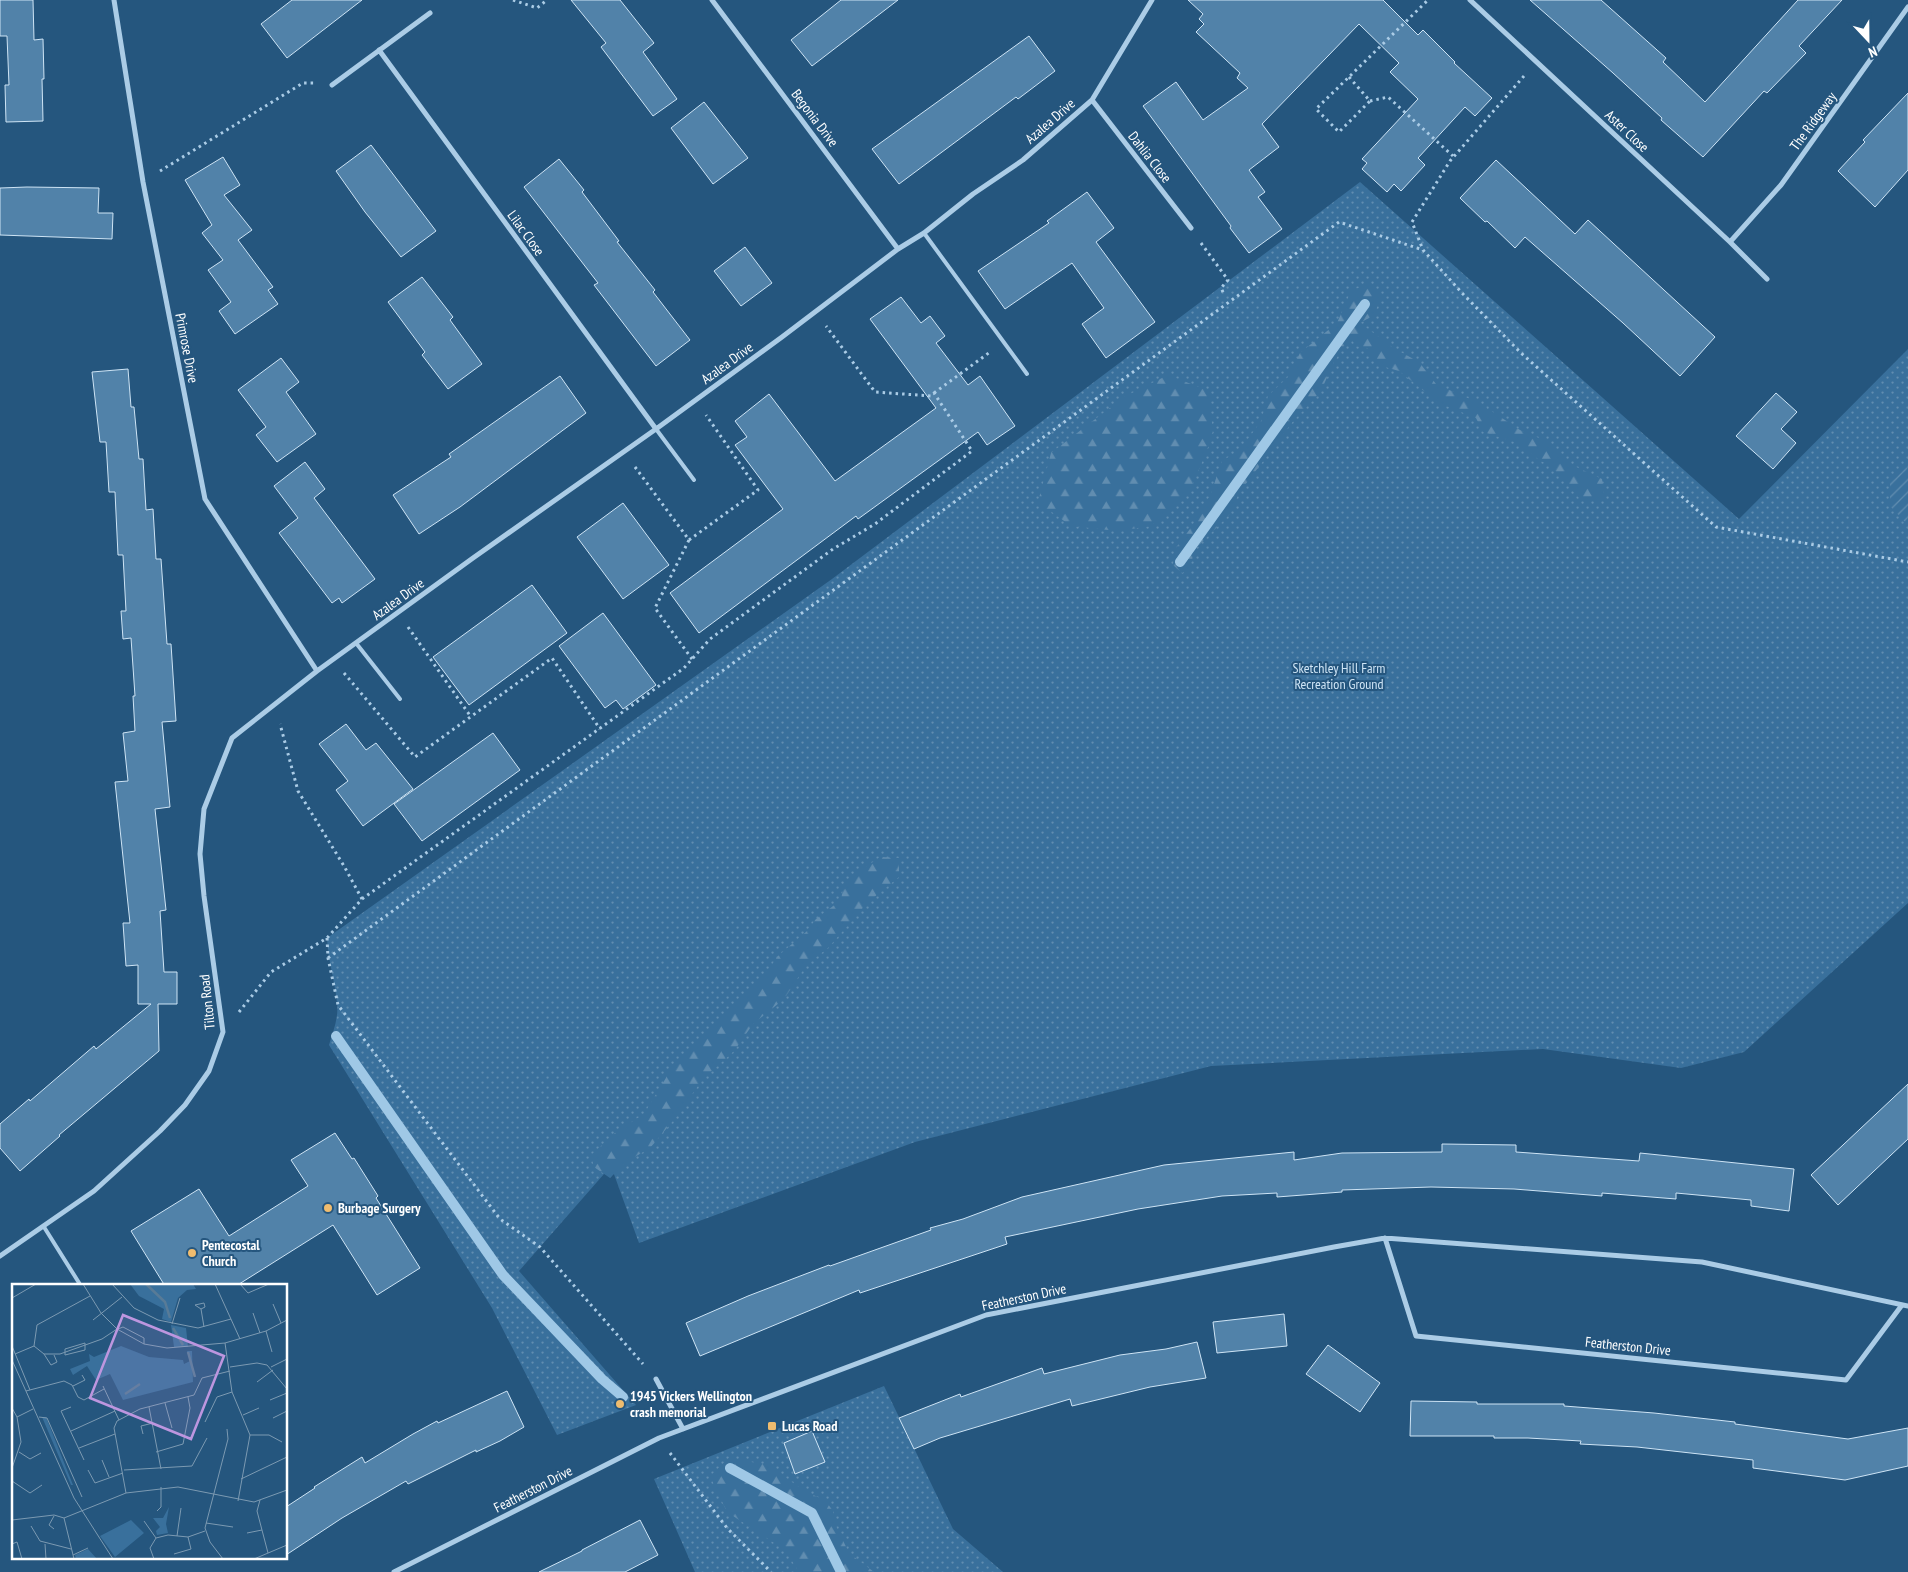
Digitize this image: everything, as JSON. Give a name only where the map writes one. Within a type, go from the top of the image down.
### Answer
[{"type":"street","name":"Primrose Drive","points":[[114,0],[143,182],[205,499],[317,671]]},
{"type":"street","points":[[714,2],[721,0]]},
{"type":"street","name":"Azalea Drive","points":[[274,704],[397,612],[624,452],[898,250],[924,233],[973,194],[1023,160],[1092,100],[1152,0]]},
{"type":"street","name":"Aster Close","points":[[1470,0],[1730,242],[1767,279]]},
{"type":"street","name":"Begonia Drive","points":[[714,2],[898,250]]},
{"type":"street","name":"The Ridgeway","points":[[1730,242],[1781,185],[1908,7]]},
{"type":"street","points":[[332,85],[430,13]]},
{"type":"street","name":"Lilac Close","points":[[378,50],[656,428]]},
{"type":"street","name":"Dahlia Close","points":[[1092,100],[1191,228]]},
{"type":"street","name":"Tilton Road","points":[[0,1256],[44,1227],[94,1190],[160,1131],[184,1105],[209,1071],[223,1032],[200,854],[204,809],[232,738],[274,704]]},
{"type":"street","name":"Featherston Drive","points":[[394,1572],[659,1438],[986,1315],[1385,1238],[1702,1262],[1905,1306],[1846,1380],[1416,1336],[1385,1238]]},
{"type":"street","points":[[656,1379],[684,1429]]},
{"type":"lane","points":[[924,233],[1027,374]]},
{"type":"lane","points":[[656,428],[694,480]]},
{"type":"lane","points":[[356,643],[400,699]]},
{"type":"lane","points":[[44,1227],[80,1284]]},
{"type":"path","points":[[512,0],[537,8],[547,0]]},
{"type":"path","points":[[1428,0],[1316,109],[1339,132],[1370,101],[1388,97],[1453,156]]},
{"type":"path","points":[[1536,63],[1453,156],[1412,222],[1423,250],[1521,353],[1716,527],[1908,562]]},
{"type":"path","points":[[1349,77],[1370,101]]},
{"type":"path","points":[[143,182],[303,83],[332,85]]},
{"type":"path","points":[[328,958],[1338,222],[1423,250]]},
{"type":"path","points":[[1191,228],[1228,280],[1221,288],[1224,294]]},
{"type":"path","points":[[816,312],[875,392],[931,396],[1004,343]]},
{"type":"path","points":[[223,1032],[271,972],[327,938],[362,899],[684,668],[710,639],[833,548],[875,524],[972,450],[934,393]]},
{"type":"path","points":[[692,659],[655,608],[689,540],[758,490],[695,400]]},
{"type":"path","points":[[624,452],[689,540]]},
{"type":"path","points":[[397,612],[471,717]]},
{"type":"path","points":[[333,660],[415,757],[552,658],[600,729]]},
{"type":"path","points":[[274,704],[298,791],[362,899]]},
{"type":"path","points":[[327,938],[328,958],[338,1005],[500,1219],[540,1248],[656,1379]]},
{"type":"path","points":[[659,1438],[727,1528],[771,1572]]},
{"type":"green space","name":"Sketchley Hill Farm Recreation Ground","points":[[1360,182],[1739,519],[1908,349],[1908,903],[1744,1052],[1681,1068],[1543,1049],[1211,1066],[915,1142],[639,1243],[611,1166],[519,1271],[636,1405],[557,1435],[492,1308],[329,1045],[337,1008],[327,938],[832,579]]},
{"type":"green space","points":[[1370,283],[1381,297],[1374,315],[1360,323],[1395,349],[1419,362],[1436,384],[1481,404],[1520,430],[1546,441],[1572,465],[1602,479],[1605,501],[1580,499],[1551,466],[1539,460],[1518,443],[1483,432],[1476,418],[1439,403],[1399,371],[1378,365],[1367,348],[1356,346],[1350,337],[1334,362],[1320,393],[1294,420],[1239,493],[1229,515],[1196,548],[1189,569],[1182,573],[1173,565],[1175,549],[1193,525],[1197,514],[1210,496],[1222,461],[1240,450],[1251,435],[1261,421],[1268,396],[1288,377],[1300,353],[1337,323],[1351,291]]},
{"type":"green space","points":[[1168,375],[1209,391],[1213,435],[1191,489],[1151,526],[1118,531],[1071,526],[1038,502],[1051,453],[1124,397]]},
{"type":"green space","points":[[1908,462],[1908,525],[1890,506],[1890,480]]},
{"type":"green space","points":[[880,857],[899,858],[899,877],[868,902],[828,948],[807,964],[784,999],[753,1024],[734,1051],[702,1080],[677,1116],[650,1148],[626,1162],[610,1178],[594,1167],[591,1155],[616,1132],[644,1114],[672,1068],[721,1020],[736,1001],[763,977],[778,956],[806,932],[816,919],[841,900],[843,888],[857,873]]},
{"type":"green space","points":[[884,1386],[953,1529],[1003,1572],[695,1572],[654,1479]]},
{"type":"green space","points":[[729,1458],[768,1465],[806,1492],[825,1500],[833,1511],[835,1524],[849,1553],[874,1572],[799,1572],[785,1550],[727,1512],[710,1476]]},
{"type":"building","points":[[0,0],[33,0],[34,40],[43,39],[43,121],[6,122],[5,85],[9,85],[7,36],[0,36]]},
{"type":"building","points":[[292,0],[362,0],[287,58],[261,24]]},
{"type":"building","points":[[571,0],[620,0],[654,43],[643,52],[677,99],[653,116],[601,47],[606,43]]},
{"type":"building","points":[[841,0],[898,0],[812,66],[791,40]]},
{"type":"building","points":[[1188,0],[1383,0],[1418,35],[1423,30],[1454,63],[1492,98],[1475,116],[1465,107],[1418,158],[1425,165],[1401,191],[1394,184],[1387,192],[1362,169],[1367,163],[1362,159],[1418,99],[1390,72],[1399,63],[1359,24],[1262,124],[1279,147],[1249,170],[1265,192],[1258,197],[1282,229],[1249,253],[1143,106],[1176,82],[1203,120],[1248,88],[1237,78],[1240,73],[1196,32],[1204,24],[1199,19],[1203,14]]},
{"type":"building","points":[[1530,0],[1601,0],[1666,58],[1663,62],[1705,102],[1798,0],[1842,0],[1799,46],[1806,53],[1767,93],[1764,91],[1703,157],[1661,120],[1662,118],[1613,73]]},
{"type":"building","points":[[1029,36],[1055,71],[1018,99],[1016,97],[899,184],[872,149]]},
{"type":"building","points":[[1908,93],[1908,170],[1875,207],[1838,171],[1865,142],[1863,140]]},
{"type":"building","points":[[704,102],[748,158],[713,184],[671,128]]},
{"type":"building","points":[[371,145],[436,231],[401,257],[365,212],[336,171]]},
{"type":"building","points":[[223,157],[240,185],[224,195],[252,230],[238,240],[273,287],[268,290],[278,304],[235,334],[219,311],[231,302],[208,270],[223,260],[202,233],[212,225],[185,180]]},
{"type":"building","points":[[559,159],[584,190],[582,192],[619,241],[617,242],[655,290],[653,292],[690,340],[656,366],[594,285],[598,283],[524,187]]},
{"type":"building","points":[[1496,160],[1575,234],[1588,220],[1715,337],[1680,376],[1525,237],[1515,248],[1460,198]]},
{"type":"building","points":[[0,188],[99,188],[98,213],[113,213],[112,239],[0,235]]},
{"type":"building","points":[[1087,192],[1114,228],[1096,242],[1155,322],[1106,358],[1082,324],[1104,308],[1072,263],[1005,309],[978,271],[1049,223],[1047,221]]},
{"type":"building","points":[[745,247],[772,283],[741,306],[714,271]]},
{"type":"building","points":[[422,277],[453,317],[450,320],[482,364],[448,389],[422,355],[425,352],[388,302]]},
{"type":"building","points":[[901,297],[921,323],[930,316],[945,336],[936,343],[968,385],[980,376],[1015,426],[987,445],[978,432],[858,519],[856,516],[699,633],[670,593],[783,509],[735,445],[747,437],[735,421],[769,394],[835,481],[936,408],[870,319]]},
{"type":"building","points":[[281,358],[299,382],[286,392],[316,434],[277,462],[256,435],[266,427],[238,390]]},
{"type":"building","points":[[128,369],[131,407],[134,407],[139,459],[143,459],[146,510],[153,509],[156,559],[161,559],[167,644],[171,644],[176,721],[162,722],[170,807],[155,809],[166,910],[160,911],[164,972],[177,972],[177,1004],[158,1004],[159,1051],[59,1135],[20,1171],[0,1148],[0,1124],[94,1046],[96,1049],[151,1004],[138,1004],[138,965],[126,966],[123,923],[130,923],[115,782],[128,781],[123,733],[135,731],[133,696],[135,696],[131,638],[123,639],[121,611],[126,611],[123,555],[118,555],[115,492],[109,492],[106,442],[100,442],[92,372]]},
{"type":"building","points":[[560,376],[586,413],[460,507],[419,534],[393,495],[451,457],[449,454]]},
{"type":"building","points":[[1776,393],[1797,412],[1781,429],[1796,443],[1773,469],[1736,436]]},
{"type":"building","points":[[305,462],[325,489],[314,498],[375,579],[342,603],[339,598],[332,603],[279,533],[298,518],[274,486]]},
{"type":"building","points":[[623,503],[669,565],[623,599],[577,537]]},
{"type":"building","points":[[532,585],[567,633],[469,705],[433,657]]},
{"type":"building","points":[[603,613],[656,685],[623,709],[616,700],[605,708],[559,646]]},
{"type":"building","points":[[346,724],[366,750],[376,743],[413,789],[363,826],[336,790],[348,781],[319,744]]},
{"type":"building","points":[[493,733],[520,770],[422,841],[394,804]]},
{"type":"building","points":[[1908,1084],[1908,1139],[1838,1205],[1811,1175]]},
{"type":"building","points":[[335,1133],[352,1159],[354,1158],[378,1196],[376,1198],[420,1268],[377,1295],[333,1225],[239,1284],[164,1284],[131,1231],[199,1189],[229,1236],[308,1186],[291,1160]]},
{"type":"building","points":[[1442,1144],[1516,1145],[1516,1152],[1639,1161],[1640,1153],[1794,1169],[1789,1211],[1751,1206],[1751,1200],[1676,1193],[1676,1199],[1602,1193],[1602,1196],[1514,1189],[1431,1187],[1342,1190],[1342,1192],[1277,1197],[1277,1193],[1222,1196],[1138,1209],[1005,1237],[1007,1244],[860,1293],[859,1290],[700,1356],[686,1323],[748,1296],[829,1265],[1022,1197],[1164,1165],[1294,1152],[1294,1160],[1342,1153],[1442,1152]]},
{"type":"building","points":[[1284,1314],[1287,1346],[1217,1353],[1213,1322]]},
{"type":"building","points":[[1197,1342],[1206,1378],[1150,1387],[1072,1406],[1070,1399],[940,1438],[914,1449],[899,1418],[960,1394],[961,1397],[1042,1368],[1044,1374],[1120,1355],[1166,1349]]},
{"type":"building","points":[[1328,1345],[1380,1383],[1360,1412],[1306,1374]]},
{"type":"building","points":[[507,1391],[524,1427],[500,1441],[476,1452],[476,1450],[408,1484],[406,1481],[342,1518],[288,1554],[288,1506],[362,1457],[365,1463],[413,1434],[437,1421],[438,1423]]},
{"type":"building","points":[[1411,1401],[1477,1402],[1477,1404],[1564,1404],[1564,1406],[1735,1422],[1735,1424],[1848,1439],[1908,1428],[1908,1466],[1845,1480],[1753,1468],[1753,1460],[1637,1447],[1580,1444],[1581,1441],[1494,1438],[1494,1436],[1410,1436]]},
{"type":"building","points":[[812,1431],[825,1462],[795,1474],[784,1443]]},
{"type":"building","points":[[640,1520],[658,1555],[625,1572],[539,1572],[582,1551]]},
{"type":"waterway","points":[[1180,562],[1365,304]]},
{"type":"waterway","points":[[336,1036],[503,1275],[602,1379],[623,1397]]},
{"type":"waterway","points":[[730,1468],[812,1513],[841,1572]]},
{"type":"place","name":"Burbage Surgery","points":[[328,1208]]},
{"type":"place","name":"Pentecostal Church","points":[[192,1253]]},
{"type":"place","name":"1945 Vickers Wellington crash memorial","points":[[620,1404]]},
{"type":"place","name":"Lucas Road","points":[[772,1426]]}]
